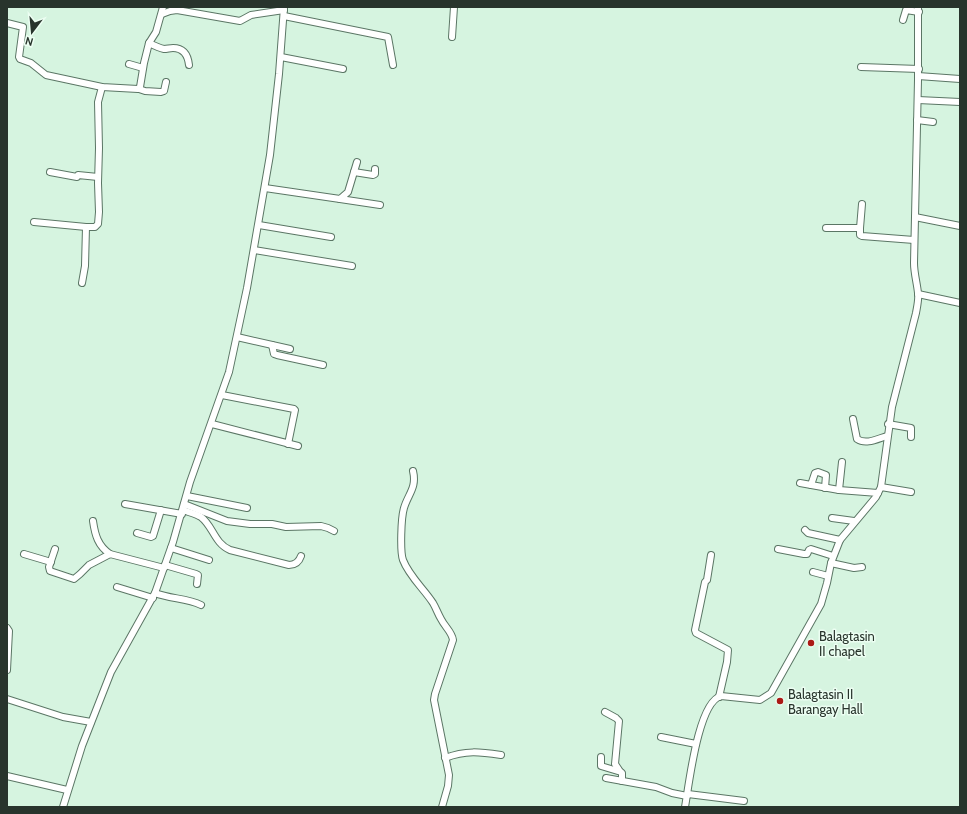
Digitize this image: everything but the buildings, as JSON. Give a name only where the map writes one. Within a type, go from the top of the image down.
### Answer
[{"type":"street","points":[[139,89],[149,43],[156,32],[163,7]]},
{"type":"street","points":[[452,37],[454,7]]},
{"type":"street","points":[[719,697],[760,700],[771,693],[818,610],[833,556],[840,540],[879,490],[888,424],[916,313],[918,294],[914,272],[914,240],[919,9],[906,10],[903,20]]},
{"type":"street","points":[[162,14],[177,10],[240,22],[251,14],[284,11],[388,37],[393,65]]},
{"type":"street","points":[[62,807],[91,722],[111,672],[154,595],[171,548],[190,482],[222,395],[237,336],[259,225],[270,154],[284,11]]},
{"type":"street","points":[[7,23],[24,27],[18,56],[20,59],[32,63],[46,75],[102,87],[162,92],[164,91],[166,82]]},
{"type":"street","points":[[149,43],[164,49],[178,49],[185,53],[189,65]]},
{"type":"street","points":[[280,57],[343,69]]},
{"type":"street","points":[[128,64],[143,68]]},
{"type":"street","points":[[861,67],[918,69]]},
{"type":"street","points":[[918,76],[960,79]]},
{"type":"street","points":[[34,222],[86,227],[95,227],[98,224],[98,102],[102,87]]},
{"type":"street","points":[[918,100],[960,102]]},
{"type":"street","points":[[917,120],[933,122]]},
{"type":"street","points":[[340,199],[348,192],[357,162]]},
{"type":"street","points":[[354,172],[373,175],[375,174],[375,169]]},
{"type":"street","points":[[50,172],[77,177],[98,177]]},
{"type":"street","points":[[264,188],[380,205]]},
{"type":"street","points":[[862,204],[860,235],[914,240]]},
{"type":"street","points":[[915,217],[960,226]]},
{"type":"street","points":[[259,225],[331,237]]},
{"type":"street","points":[[82,283],[85,266],[86,227]]},
{"type":"street","points":[[826,228],[860,228]]},
{"type":"street","points":[[254,250],[352,266]]},
{"type":"street","points":[[918,294],[960,303]]},
{"type":"street","points":[[237,336],[290,349]]},
{"type":"street","points":[[272,344],[274,354],[323,366]]},
{"type":"street","points":[[222,395],[294,409],[288,444]]},
{"type":"street","points":[[853,419],[857,438],[859,440],[867,442],[887,436]]},
{"type":"street","points":[[212,424],[298,446]]},
{"type":"street","points":[[888,424],[911,428],[911,437]]},
{"type":"street","points":[[839,490],[842,462]]},
{"type":"street","points":[[413,471],[413,489],[404,507],[403,513],[402,556],[406,565],[434,604],[440,619],[452,637],[434,700],[449,781],[442,807]]},
{"type":"street","points":[[811,485],[816,473],[818,472],[826,475],[825,488]]},
{"type":"street","points":[[800,483],[839,490],[911,492]]},
{"type":"street","points":[[187,496],[247,508]]},
{"type":"street","points":[[125,504],[161,510],[183,509],[250,524],[272,524],[286,527],[325,526],[334,531]]},
{"type":"street","points":[[183,509],[201,518],[219,542],[225,548],[230,550],[289,565],[293,565],[299,561],[301,556]]},
{"type":"street","points":[[137,533],[151,537],[153,536],[161,510]]},
{"type":"street","points":[[832,518],[854,522]]},
{"type":"street","points":[[93,521],[98,543],[110,554],[196,574],[198,575],[197,584]]},
{"type":"street","points":[[805,530],[808,533],[840,540]]},
{"type":"street","points":[[171,548],[209,560]]},
{"type":"street","points":[[55,549],[50,571],[74,579],[89,565],[110,554]]},
{"type":"street","points":[[778,549],[807,554],[811,549],[833,556]]},
{"type":"street","points":[[24,554],[51,562]]},
{"type":"street","points":[[685,807],[700,727],[706,713],[713,702],[719,697],[727,662],[728,650],[696,633],[695,630],[700,602],[705,582],[707,580],[711,555]]},
{"type":"street","points":[[831,563],[854,568],[862,567]]},
{"type":"street","points":[[813,572],[828,576]]},
{"type":"street","points":[[117,587],[154,595],[188,600],[201,605]]},
{"type":"street","points":[[7,628],[9,631],[7,670]]},
{"type":"street","points":[[7,699],[63,717],[91,722]]},
{"type":"street","points":[[605,712],[619,721],[615,764],[616,768],[622,773],[622,781]]},
{"type":"street","points":[[661,737],[696,744]]},
{"type":"street","points":[[445,758],[463,752],[501,755]]},
{"type":"street","points":[[601,757],[601,766],[619,770]]},
{"type":"street","points":[[7,776],[67,790]]},
{"type":"street","points":[[606,778],[656,787],[672,794],[744,801]]},
{"type":"place","name":"Balagtasin II chapel","points":[[811,643]]},
{"type":"place","name":"Balagtasin II Barangay Hall","points":[[780,701]]}]
